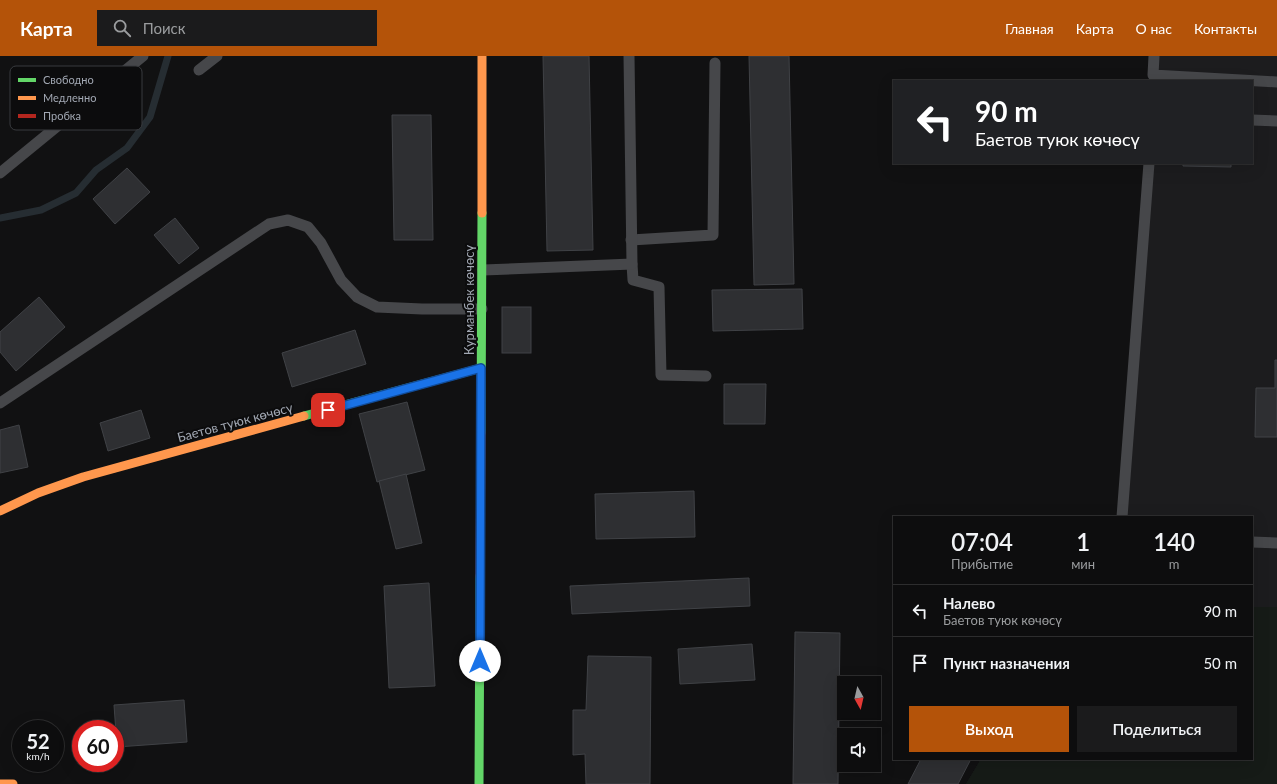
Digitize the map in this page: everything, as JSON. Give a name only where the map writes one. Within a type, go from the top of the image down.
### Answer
[{"type":"main road","name":"Курманбек көчөсү","points":[[479,784],[482,56]]},
{"type":"main road","name":"Баетов туюк көчөсү","points":[[0,511],[38,493],[83,477],[481,368]]},
{"type":"main road","points":[[0,784],[13,784]]},
{"type":"lane","points":[[131,66],[143,56]]},
{"type":"lane","points":[[199,70],[218,56]]},
{"type":"lane","points":[[629,56],[633,280],[659,287],[661,375],[706,376]]},
{"type":"lane","points":[[1154,56],[1153,78],[1215,80]]},
{"type":"lane","points":[[632,240],[713,235],[715,63]]},
{"type":"lane","points":[[1253,81],[1277,82]]},
{"type":"lane","points":[[1253,120],[1277,122]]},
{"type":"lane","points":[[0,173],[53,130]]},
{"type":"lane","points":[[1122,516],[1149,164]]},
{"type":"lane","points":[[0,403],[269,224],[288,220],[308,227],[321,243],[341,280],[357,297],[378,307],[482,309]]},
{"type":"lane","points":[[482,270],[632,264]]},
{"type":"lane","points":[[1253,542],[1277,543]]},
{"type":"shaded area","points":[[1154,56],[1277,56],[1277,784],[966,784],[980,760],[1253,760],[1253,516],[1121,516],[1146,164],[1253,164],[1253,80],[1152,80]]},
{"type":"shaded area","points":[[1253,607],[1277,607],[1277,784],[966,784],[980,760],[1253,760]]},
{"type":"building","points":[[543,56],[589,56],[593,250],[547,251]]},
{"type":"building","points":[[749,56],[789,56],[794,284],[754,285]]},
{"type":"building","points":[[392,115],[431,115],[433,240],[394,240]]},
{"type":"building","points":[[1183,164],[1231,164],[1231,167],[1183,166]]},
{"type":"building","points":[[127,168],[150,192],[115,224],[93,199]]},
{"type":"building","points":[[175,218],[199,248],[179,264],[154,235]]},
{"type":"building","points":[[802,289],[803,329],[713,331],[712,290]]},
{"type":"building","points":[[39,297],[65,327],[16,371],[0,352],[0,332]]},
{"type":"building","points":[[502,307],[531,307],[531,353],[502,353]]},
{"type":"building","points":[[355,330],[366,364],[292,387],[282,353]]},
{"type":"building","points":[[1275,360],[1277,360],[1277,437],[1255,437],[1256,388],[1275,388]]},
{"type":"building","points":[[724,384],[766,384],[765,424],[724,424]]},
{"type":"building","points":[[407,402],[425,470],[377,482],[359,414]]},
{"type":"building","points":[[141,410],[150,438],[108,451],[100,423]]},
{"type":"building","points":[[19,425],[28,467],[0,473],[0,430]]},
{"type":"building","points":[[406,474],[422,543],[396,549],[379,481]]},
{"type":"building","points":[[694,491],[695,537],[596,539],[595,494]]},
{"type":"building","points":[[749,578],[750,606],[572,614],[570,586]]},
{"type":"building","points":[[429,583],[435,686],[389,688],[384,586]]},
{"type":"building","points":[[795,632],[840,633],[839,676],[837,676],[837,720],[839,720],[839,728],[837,728],[838,784],[793,784]]},
{"type":"building","points":[[752,644],[755,680],[680,684],[678,649]]},
{"type":"building","points":[[588,656],[651,657],[650,784],[586,784],[585,754],[573,755],[573,710],[586,710]]},
{"type":"building","points":[[184,700],[187,742],[124,746],[124,720],[115,720],[114,705]]},
{"type":"building","points":[[920,760],[970,760],[958,784],[908,784]]},
{"type":"waterway","points":[[142,128],[150,117],[168,56]]},
{"type":"waterway","points":[[0,218],[41,210],[76,193],[96,170],[127,148],[140,130]]},
{"type":"traffic: fast","points":[[481,433],[482,213]]},
{"type":"traffic: fast","points":[[304,416],[481,368]]},
{"type":"traffic: fast","points":[[479,784],[480,576]]},
{"type":"traffic: slow","points":[[482,56],[482,213]]},
{"type":"traffic: slow","points":[[0,511],[38,493],[83,477],[304,416]]},
{"type":"traffic: slow","points":[[0,784],[13,784]]},
{"type":"traffic: jam","points":[[480,576],[481,433]]},
{"type":"route","points":[[328,410],[481,368],[480,661]]}]
